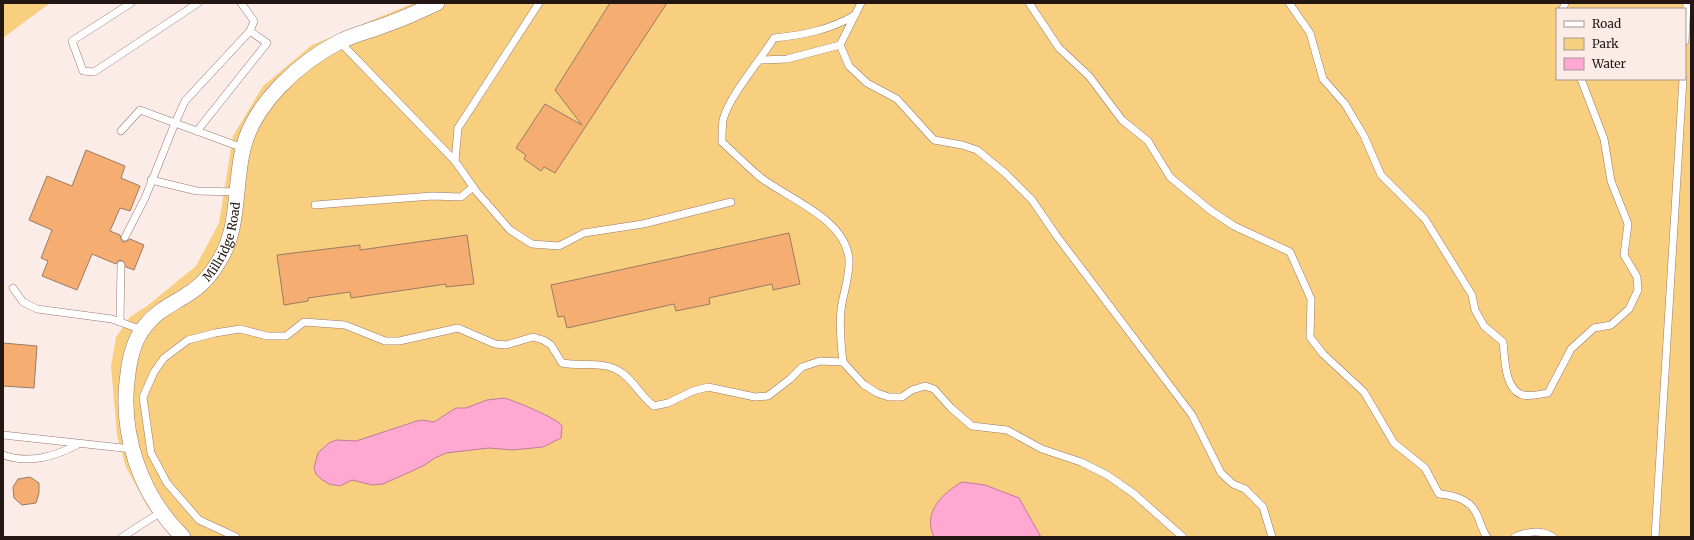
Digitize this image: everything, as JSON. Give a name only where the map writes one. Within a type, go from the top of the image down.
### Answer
[{"type":"street","name":"Millridge Road","points":[[183,537],[161,512],[144,482],[132,449],[126,415],[127,380],[132,352],[142,330],[153,316],[194,290],[220,261],[232,234],[243,148],[251,127],[259,114],[281,86],[309,61],[340,42],[407,17],[437,3]]},
{"type":"lane","points":[[131,3],[72,41],[83,71],[94,72],[198,3]]},
{"type":"lane","points":[[125,237],[185,101],[250,31],[254,21],[241,3]]},
{"type":"lane","points":[[455,161],[458,128],[539,3]]},
{"type":"lane","points":[[761,60],[787,59],[840,45],[860,3]]},
{"type":"lane","points":[[1029,3],[1059,48],[1089,76],[1122,120],[1148,141],[1170,177],[1210,210],[1234,226],[1290,252],[1311,299],[1310,337],[1323,354],[1364,392],[1394,443],[1425,468],[1439,494],[1456,498],[1466,503],[1475,511],[1482,530],[1487,537]]},
{"type":"lane","points":[[1289,3],[1310,33],[1323,79],[1345,104],[1364,136],[1381,175],[1425,219],[1472,295],[1475,310],[1484,326],[1503,342],[1508,377],[1515,391],[1524,396],[1548,393],[1571,349],[1594,328],[1611,325],[1629,309],[1638,290],[1637,277],[1624,255],[1628,224],[1611,181],[1604,139],[1581,80]]},
{"type":"lane","points":[[1686,22],[1687,3]]},
{"type":"lane","points":[[855,16],[839,25],[817,31],[774,38],[761,60],[738,90],[723,120],[722,142],[761,177],[831,225],[842,238],[849,258],[847,283],[840,325],[843,362],[863,384],[877,393],[889,397],[902,397],[912,390],[925,386],[934,389],[950,408],[972,426],[1008,430],[1042,449],[1081,462],[1107,475],[1133,493],[1183,537]]},
{"type":"lane","points":[[197,131],[267,43],[250,31]]},
{"type":"lane","points":[[340,42],[455,161],[473,187],[510,230],[532,244],[559,246],[584,233],[643,224],[731,202]]},
{"type":"lane","points":[[840,45],[848,66],[867,83],[897,99],[934,140],[962,145],[977,150],[1005,172],[1032,200],[1056,235],[1192,415],[1220,473],[1233,484],[1245,489],[1263,507],[1272,537]]},
{"type":"lane","points":[[1655,537],[1683,80]]},
{"type":"lane","points":[[121,131],[140,110],[243,148]]},
{"type":"lane","points":[[151,180],[197,191],[238,192]]},
{"type":"lane","points":[[316,205],[432,196],[461,197],[473,187]]},
{"type":"lane","points":[[120,322],[121,265]]},
{"type":"lane","points":[[13,288],[24,302],[37,309],[81,314],[120,322],[142,330]]},
{"type":"lane","points":[[236,537],[199,520],[167,483],[151,453],[143,397],[154,372],[164,358],[188,340],[215,333],[240,329],[267,336],[286,336],[304,322],[345,325],[385,341],[398,341],[458,328],[495,344],[506,345],[533,338],[543,340],[551,345],[562,363],[576,366],[592,364],[608,367],[622,373],[647,401],[654,406],[668,403],[693,391],[708,387],[755,397],[768,396],[790,379],[802,367],[820,361],[843,362]]},
{"type":"lane","points":[[3,435],[132,449]]},
{"type":"lane","points":[[3,455],[24,459],[40,458],[58,454],[77,444]]},
{"type":"lane","points":[[122,537],[161,512]]},
{"type":"lane","points":[[1515,537],[1524,532],[1546,532],[1553,537]]},
{"type":"green space","points":[[3,3],[50,3],[3,38]]},
{"type":"green space","points":[[414,3],[1691,3],[1691,537],[171,537],[147,506],[126,467],[117,435],[111,366],[116,337],[130,317],[147,306],[196,266],[219,223],[233,136],[263,86],[312,45]]},
{"type":"water","points":[[504,398],[535,410],[559,423],[562,426],[561,438],[543,447],[512,450],[489,448],[446,453],[423,466],[383,484],[372,485],[352,480],[340,486],[329,484],[316,474],[314,468],[318,453],[329,443],[336,440],[356,441],[417,421],[422,420],[434,422],[456,408],[466,408],[487,400]]},
{"type":"water","points":[[962,482],[985,485],[1019,498],[1041,537],[934,537],[931,528],[931,519],[936,504],[955,486]]},
{"type":"building","points":[[610,3],[667,3],[555,173],[544,167],[541,171],[524,159],[526,155],[516,148],[545,104],[582,125],[555,90]]},
{"type":"building","points":[[86,150],[125,166],[121,178],[140,186],[130,211],[120,208],[110,231],[120,235],[123,242],[130,239],[144,245],[134,270],[126,267],[123,261],[119,260],[116,264],[92,254],[77,290],[42,276],[48,261],[41,258],[52,230],[29,220],[47,176],[72,186]]},
{"type":"building","points":[[789,233],[800,284],[773,290],[772,284],[709,298],[710,304],[676,311],[674,304],[567,328],[564,316],[558,317],[551,285]]},
{"type":"building","points":[[467,235],[474,284],[446,287],[446,284],[351,298],[350,292],[308,298],[308,301],[284,305],[277,255],[360,245],[360,250]]},
{"type":"building","points":[[3,343],[37,346],[34,388],[3,386]]},
{"type":"building","points":[[30,477],[39,483],[39,493],[36,503],[22,505],[14,498],[13,487],[18,479]]}]
